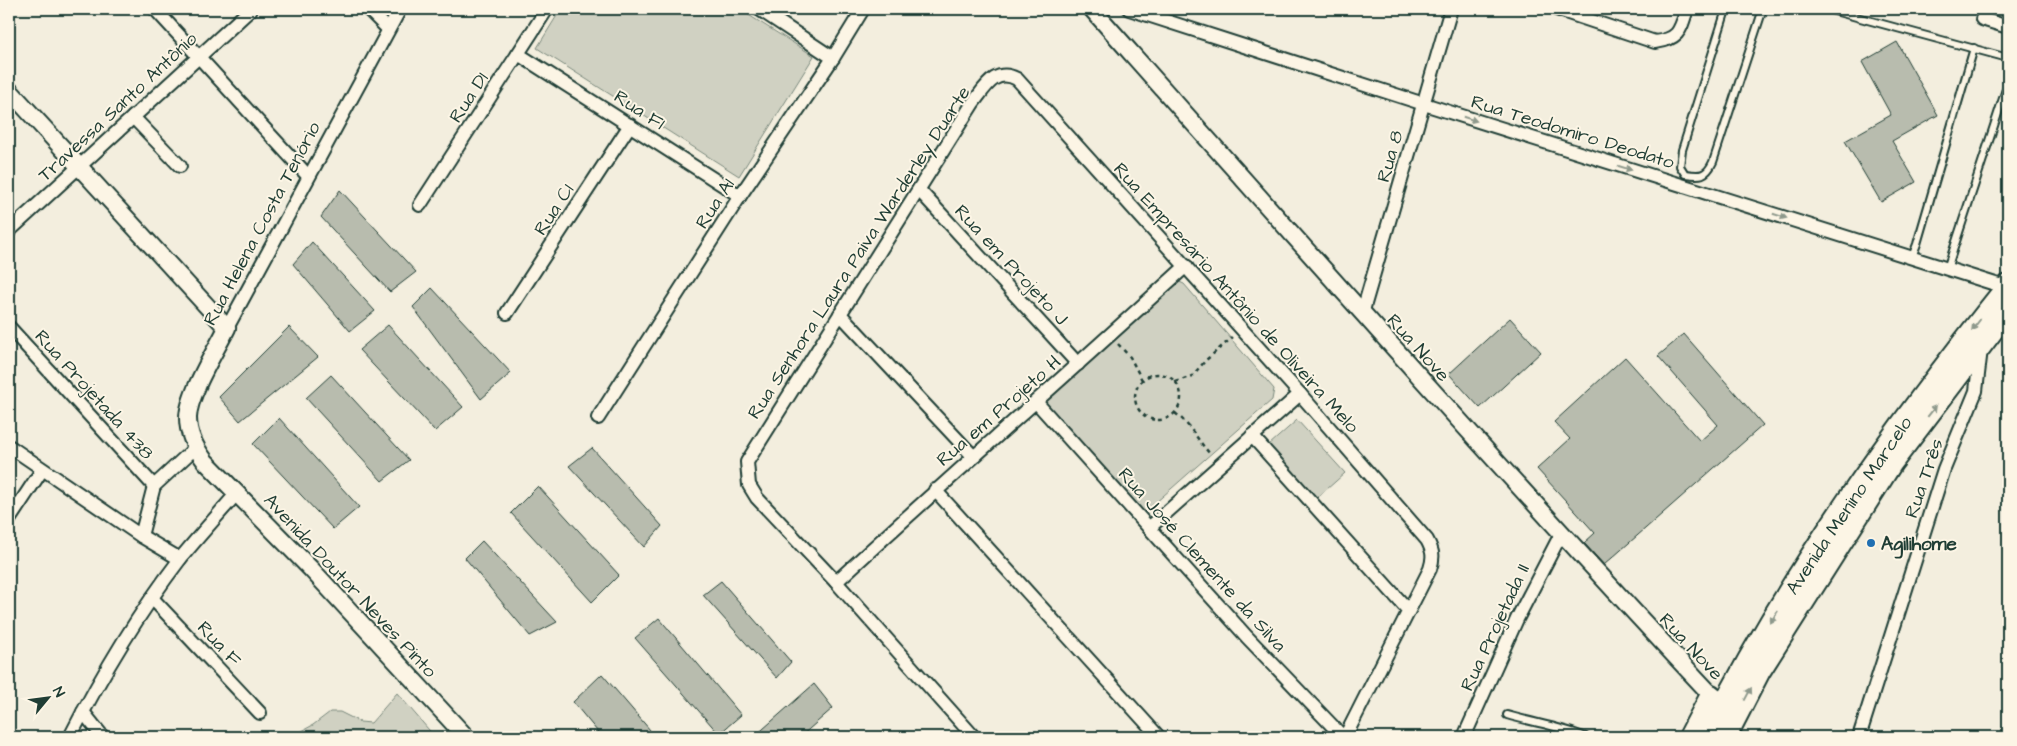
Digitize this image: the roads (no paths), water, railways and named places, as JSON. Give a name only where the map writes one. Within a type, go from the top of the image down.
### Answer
[{"type":"main road","name":"Avenida Menino Marcelo","points":[[1707,737],[1717,701],[1760,639],[1846,502],[1915,406],[2008,287]]},
{"type":"main road","name":"Avenida Menino Marcelo","points":[[1726,737],[1765,663],[1892,463],[2008,311]]},
{"type":"main road","points":[[1689,737],[1717,701]]},
{"type":"street","points":[[155,9],[308,176]]},
{"type":"street","name":"Travessa Santo Antônio","points":[[9,232],[251,9]]},
{"type":"street","points":[[368,9],[388,29]]},
{"type":"street","name":"Rua Helena Costa Tenório","points":[[205,461],[195,448],[189,430],[188,416],[203,375],[308,176],[400,9]]},
{"type":"street","name":"Rua D1","points":[[420,206],[547,9]]},
{"type":"street","points":[[759,9],[833,58]]},
{"type":"street","name":"Rua A1","points":[[598,418],[740,196],[833,58],[863,9]]},
{"type":"street","name":"Rua Nove","points":[[1092,9],[1362,314],[1561,534],[1717,701]]},
{"type":"street","name":"Rua Teodomiro Deodato","points":[[1129,9],[1424,104],[2008,287]]},
{"type":"street","name":"Rua 8","points":[[1362,314],[1451,9]]},
{"type":"street","points":[[1556,9],[1569,11],[1655,42],[1670,40],[1677,35],[1686,9]]},
{"type":"street","points":[[1982,19],[2008,27]]},
{"type":"street","name":"Rua F1","points":[[518,54],[740,196]]},
{"type":"street","name":"Rua Senhora Laura Paiva Warderley Duarte","points":[[836,582],[757,498],[749,485],[747,462],[973,103],[993,79],[1000,75],[1009,75]]},
{"type":"street","name":"Rua Empresário Antônio de Oliveira Melo","points":[[1009,75],[1017,79],[1186,266],[1427,540],[1434,558],[1408,610]]},
{"type":"street","points":[[9,90],[227,328]]},
{"type":"street","points":[[133,117],[180,166]]},
{"type":"street","name":"Rua C1","points":[[507,312],[630,126]]},
{"type":"street","name":"Rua em Projeto J","points":[[919,190],[1078,364]]},
{"type":"street","name":"Rua em Projeto H","points":[[836,582],[935,490],[1036,403],[1186,266]]},
{"type":"street","points":[[840,314],[973,456]]},
{"type":"street","name":"Rua Projetada 438","points":[[9,327],[154,486]]},
{"type":"street","name":"Rua Três","points":[[1859,737],[1944,469],[1976,391],[1981,344]]},
{"type":"street","points":[[1149,528],[1300,394]]},
{"type":"street","name":"Rua José Clemente da Silva","points":[[1036,403],[1149,528],[1344,737]]},
{"type":"street","points":[[1252,436],[1408,610],[1344,737]]},
{"type":"street","points":[[9,446],[42,470],[180,559]]},
{"type":"street","points":[[142,536],[154,486],[195,448]]},
{"type":"street","name":"Avenida Doutor Neves Pinto","points":[[205,461],[312,568],[466,737]]},
{"type":"street","points":[[9,520],[42,470]]},
{"type":"street","points":[[935,490],[1159,737]]},
{"type":"street","points":[[70,737],[83,712],[152,598],[180,559],[237,493]]},
{"type":"street","name":"Rua Projetada II","points":[[1464,737],[1517,619],[1561,534]]},
{"type":"street","points":[[836,582],[974,737]]},
{"type":"street","name":"Rua F","points":[[152,598],[260,713]]},
{"type":"street","points":[[83,712],[102,737]]},
{"type":"lane","points":[[1725,13],[1682,150],[1680,166],[1685,174],[1702,176],[1708,173],[1763,9]]},
{"type":"lane","points":[[1827,9],[2008,58]]},
{"type":"lane","points":[[1912,257],[1974,48]]},
{"type":"lane","points":[[1947,269],[2008,83]]},
{"type":"lane","points":[[1507,715],[1532,723],[1564,728],[1586,737]]},
{"type":"place","name":"Agilihome","points":[[1871,543]]}]
